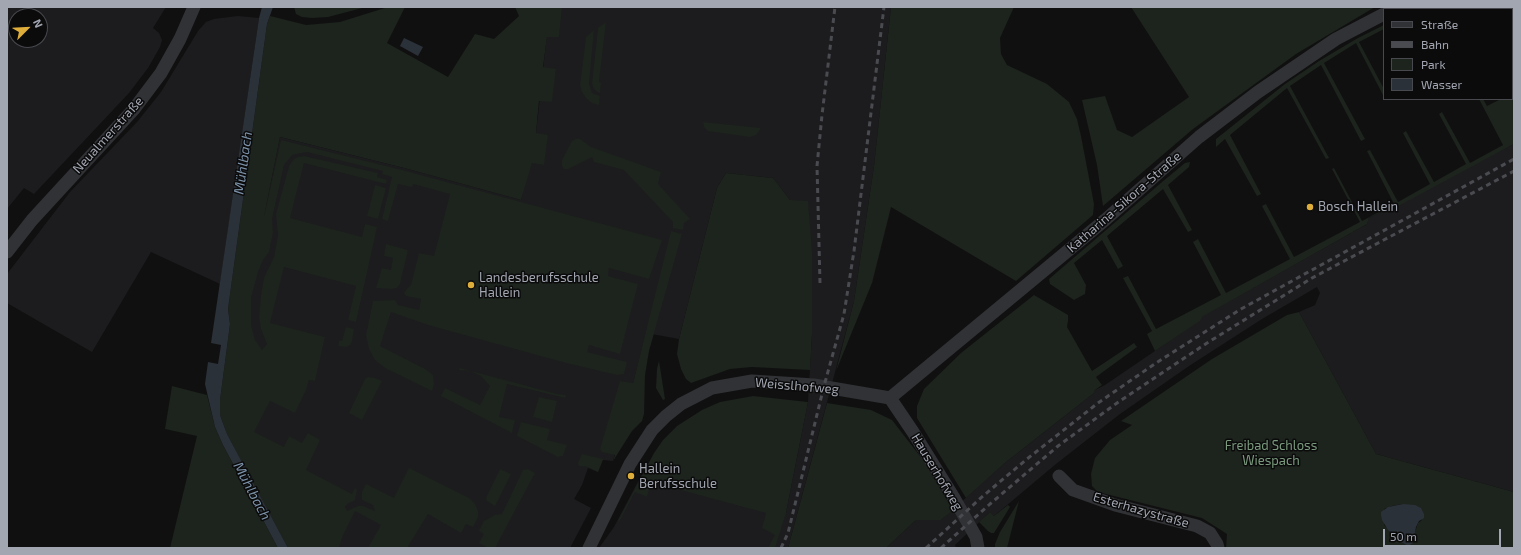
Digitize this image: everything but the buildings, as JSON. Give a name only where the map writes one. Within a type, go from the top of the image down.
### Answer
[{"type":"street","name":"Neualmerstraße","points":[[7,252],[32,220],[134,109],[161,73],[180,39],[194,7]]},
{"type":"street","name":"Katharina-Sikora-Straße","points":[[890,398],[1099,225],[1199,137],[1258,92],[1336,39],[1383,15]]},
{"type":"street","name":"Weisslhofweg","points":[[589,548],[630,464],[652,430],[681,404],[712,388],[752,381],[788,383],[814,385],[890,398]]},
{"type":"street","name":"Hauserhofweg","points":[[890,398],[954,498],[976,537],[978,548]]},
{"type":"street","name":"Esterhazystraße","points":[[1059,476],[1073,490],[1115,505],[1197,526],[1210,533],[1218,548]]},
{"type":"shaded area","points":[[7,7],[166,7],[153,28],[159,33],[162,40],[160,47],[148,68],[129,93],[34,194],[24,188],[7,209]]},
{"type":"shaded area","name":"Landesberufsschule Hallein","points":[[550,7],[891,7],[874,166],[854,301],[788,548],[599,548],[614,527],[642,474],[786,513],[808,402],[812,334],[812,251],[790,200],[773,178],[726,173],[717,188],[679,339],[646,333],[613,461],[603,460],[598,472],[588,468],[582,485],[574,499],[591,508],[570,548],[288,548],[227,434],[242,326],[280,137],[404,168],[521,200],[536,133]]},
{"type":"shaded area","points":[[238,16],[259,18],[220,284],[151,252],[92,352],[7,303],[7,274],[70,192],[137,122],[161,92],[198,31],[206,22],[214,19]]},
{"type":"shaded area","points":[[1514,144],[1514,492],[1376,454],[1299,312],[1315,305],[1320,293],[1317,287],[1262,319],[1189,366],[1120,414],[1056,464],[994,516],[990,512],[955,545],[956,548],[886,548],[916,520],[941,520],[1006,462],[1094,393],[1095,390],[1105,385],[1199,321],[1201,317],[1367,224],[1369,218]]},
{"type":"green space","points":[[294,7],[366,7],[328,17],[312,18],[302,17],[296,14]]},
{"type":"green space","points":[[388,7],[405,7],[387,43],[448,77],[475,34],[494,39],[519,16],[515,7],[562,7],[559,37],[547,37],[543,67],[556,69],[552,102],[539,101],[536,133],[548,135],[544,165],[532,163],[521,200],[404,168],[280,137],[264,217],[281,140],[402,170],[662,240],[649,279],[609,268],[608,276],[638,284],[620,354],[589,345],[587,352],[627,362],[624,374],[617,375],[566,363],[428,325],[391,312],[380,346],[425,369],[433,375],[434,384],[432,391],[385,368],[375,360],[369,349],[366,335],[373,301],[395,300],[398,305],[419,310],[421,299],[406,296],[404,293],[411,285],[419,253],[434,256],[450,194],[413,184],[412,187],[398,184],[388,221],[382,219],[392,177],[382,174],[383,171],[307,152],[292,155],[284,165],[272,219],[273,233],[269,252],[263,260],[258,272],[251,298],[251,325],[255,340],[262,350],[267,344],[261,329],[259,318],[261,295],[264,278],[274,257],[278,235],[276,214],[289,166],[294,159],[304,156],[378,173],[377,177],[387,180],[386,184],[304,163],[290,218],[362,237],[365,224],[377,227],[356,322],[348,320],[356,286],[284,267],[270,323],[325,337],[315,381],[309,380],[295,413],[270,401],[254,432],[284,447],[289,436],[302,443],[308,433],[320,440],[306,470],[352,494],[355,488],[357,490],[355,500],[347,504],[345,507],[347,511],[358,506],[363,506],[375,511],[373,505],[362,500],[362,492],[366,484],[394,498],[409,468],[469,498],[475,504],[478,511],[478,517],[473,527],[466,524],[461,533],[428,514],[407,548],[368,548],[381,525],[355,511],[343,535],[339,548],[288,548],[227,434],[220,415],[220,400],[230,324],[228,309],[267,24],[270,16],[306,25],[340,22]]},
{"type":"green space","points":[[891,7],[1014,7],[1000,38],[1001,54],[1007,65],[1047,84],[1069,102],[1077,119],[1081,136],[1094,204],[1093,215],[1016,281],[891,207],[872,283],[836,371],[854,301],[874,166]]},
{"type":"green space","points":[[1131,7],[1375,7],[1296,54],[1193,129],[1103,206],[1097,165],[1082,100],[1105,96],[1117,130],[1132,137],[1189,97]]},
{"type":"green space","points":[[1514,7],[1514,144],[1391,210],[1385,210],[1369,218],[1367,224],[1202,317],[1200,321],[1155,351],[1147,334],[1152,331],[1123,278],[1128,276],[1156,329],[1221,295],[1193,242],[1198,239],[1226,293],[1290,259],[1262,206],[1266,204],[1294,257],[1360,222],[1332,169],[1334,168],[1362,221],[1394,204],[1367,151],[1370,150],[1398,202],[1430,184],[1403,133],[1406,131],[1434,182],[1466,164],[1439,114],[1442,112],[1470,163],[1503,145],[1480,100],[1484,100],[1487,106],[1499,100],[1513,100],[1513,8],[1458,8]]},
{"type":"green space","points":[[606,22],[599,82],[601,83],[600,93],[593,87],[592,83],[598,28]]},
{"type":"green space","points":[[1383,26],[1383,30],[1359,42],[1383,87],[1383,95],[1356,43],[1324,63],[1365,139],[1361,141],[1321,65],[1290,86],[1329,158],[1326,159],[1287,88],[1230,135],[1261,194],[1257,196],[1225,139],[1216,147],[1216,139],[1285,84],[1319,61]]},
{"type":"green space","points":[[594,30],[589,84],[592,93],[600,96],[599,105],[592,103],[586,98],[580,85],[586,37]]},
{"type":"green space","points":[[703,122],[761,128],[756,135],[750,137],[708,131],[704,127]]},
{"type":"green space","points":[[580,139],[591,147],[661,172],[658,184],[690,219],[684,223],[683,230],[673,228],[673,222],[624,170],[594,162],[592,157],[568,169],[564,169],[562,166],[562,160],[572,141]]},
{"type":"green space","points":[[1190,162],[1189,167],[1168,185],[1192,230],[1188,232],[1163,189],[1107,236],[1123,266],[1118,269],[1102,240],[1074,263],[1086,285],[1085,294],[1074,300],[1050,284],[1049,279],[1162,182],[1185,163]]},
{"type":"green space","points":[[726,173],[773,178],[790,200],[808,201],[812,251],[812,334],[810,370],[752,367],[730,369],[691,383],[686,379],[681,369],[677,354],[679,339],[717,188]]},
{"type":"green space","points":[[375,185],[386,188],[378,219],[367,216]]},
{"type":"green space","points":[[671,231],[682,234],[649,351],[645,375],[644,414],[642,421],[632,431],[613,461],[615,455],[602,452],[600,449],[620,381],[633,383]]},
{"type":"green space","points":[[386,244],[408,250],[400,284],[397,288],[376,288],[382,268],[391,270],[393,258],[384,256]]},
{"type":"green space","points":[[1034,295],[1068,315],[1067,327],[1092,371],[1134,343],[1137,347],[1096,377],[1102,385],[1095,390],[1094,393],[1006,462],[966,498],[917,418],[917,406],[924,389],[961,353]]},
{"type":"green space","name":"Freibad Schloss Wiespach","points":[[1299,312],[1376,454],[1514,492],[1514,548],[1226,548],[1227,534],[1202,518],[1098,492],[1092,486],[1091,474],[1095,458],[1110,440],[1132,425],[1121,421],[1212,359],[1287,315]],"holes":[[[1403,504],[1422,520],[1418,523],[1415,532],[1400,541],[1384,525],[1384,509]]]},
{"type":"green space","points":[[346,327],[354,329],[352,341],[350,345],[346,347],[338,346],[339,341],[342,341]]},
{"type":"green space","points":[[659,361],[665,399],[663,400],[656,388]]},
{"type":"green space","points":[[460,368],[557,394],[566,395],[565,398],[507,384],[499,417],[515,420],[512,433],[441,396],[445,388],[480,405],[490,386],[481,376],[471,371],[459,370]]},
{"type":"green space","points":[[368,377],[382,381],[362,420],[349,413],[365,379]]},
{"type":"green space","points":[[172,386],[207,395],[215,427],[223,445],[278,548],[170,548],[197,436],[165,429]]},
{"type":"green space","points":[[753,396],[808,402],[786,513],[775,548],[768,548],[775,535],[762,528],[766,513],[651,482],[647,497],[635,492],[619,522],[618,521],[654,453],[663,440],[677,426],[702,410],[720,402]]},
{"type":"green space","points":[[539,397],[557,401],[552,422],[533,417]]},
{"type":"green space","points":[[827,403],[871,410],[892,420],[923,460],[953,510],[941,520],[916,520],[886,548],[788,548]]},
{"type":"green space","points":[[521,422],[550,429],[547,440],[567,445],[563,456],[558,457],[517,436]]},
{"type":"green space","points":[[582,454],[603,459],[598,472],[588,467],[579,466],[578,463]]},
{"type":"green space","points":[[500,469],[511,474],[495,506],[487,501],[486,498]]},
{"type":"green space","points":[[527,469],[535,473],[495,548],[489,548],[479,543],[484,534],[479,531],[484,521],[495,515],[502,514],[523,470]]},
{"type":"green space","points":[[1019,501],[1007,548],[995,548],[1000,532]]},
{"type":"green space","points":[[1008,505],[1010,507],[994,533],[988,531],[979,522],[990,512],[994,516]]},
{"type":"water","name":"Mühlbach","points":[[262,7],[273,7],[267,24],[228,309],[230,324],[220,400],[220,415],[227,434],[288,548],[278,548],[223,445],[215,427],[205,384],[208,362],[218,364],[221,345],[211,343],[259,18]]},
{"type":"water","points":[[404,38],[423,47],[418,56],[400,46]]},
{"type":"water","points":[[1403,504],[1415,505],[1421,508],[1424,514],[1424,518],[1419,521],[1416,527],[1413,543],[1408,546],[1388,530],[1382,520],[1381,515],[1381,512],[1388,507]]},
{"type":"railway","points":[[820,283],[817,166],[835,7]]},
{"type":"railway","points":[[781,548],[788,533],[824,386],[844,314],[854,251],[884,7]]},
{"type":"railway","points":[[926,548],[983,496],[1027,459],[1098,403],[1156,363],[1241,309],[1514,159]]},
{"type":"railway","points":[[941,548],[1058,446],[1117,403],[1207,343],[1312,278],[1514,171]]},
{"type":"place","name":"Bosch Hallein","points":[[1310,207]]},
{"type":"place","name":"Landesberufsschule Hallein","points":[[471,285]]},
{"type":"place","name":"Hallein Berufsschule","points":[[631,476]]}]
